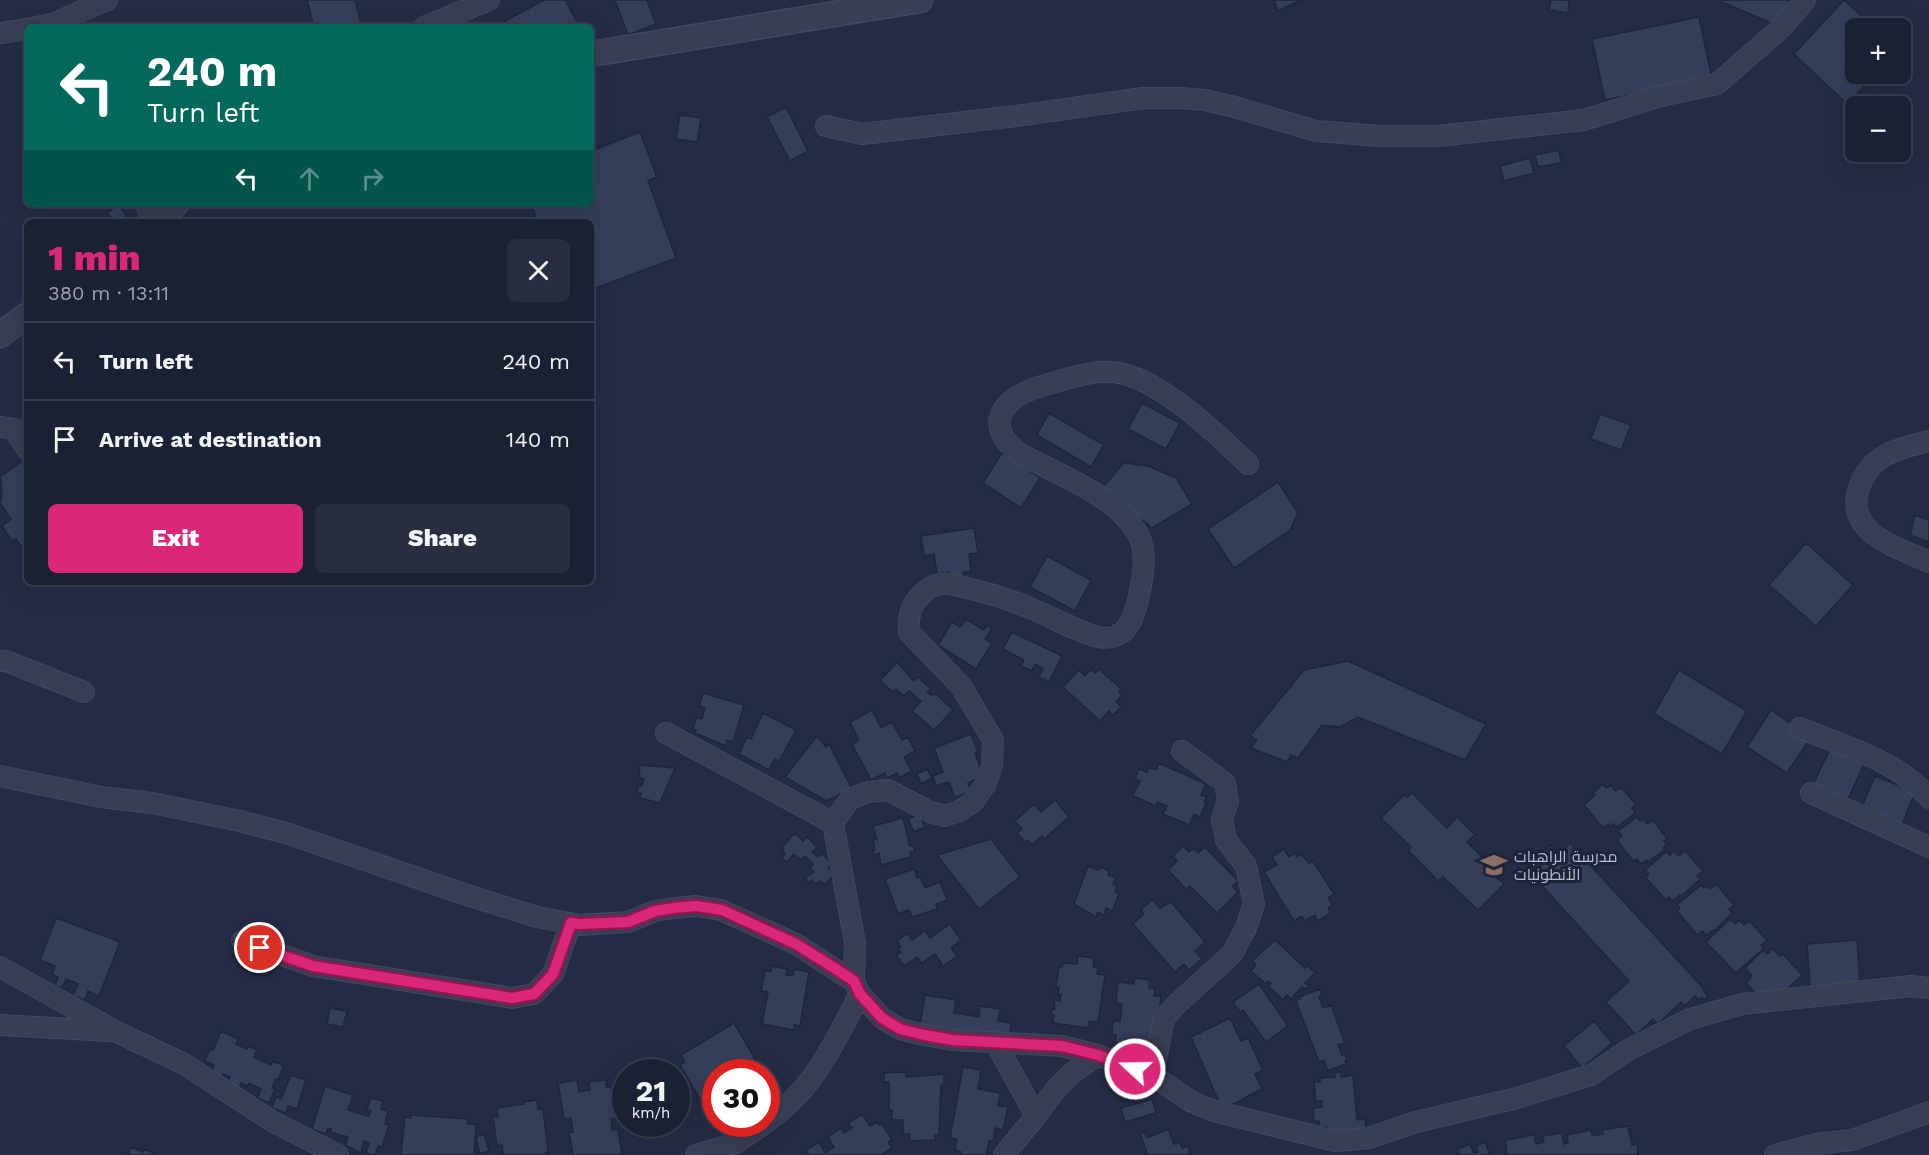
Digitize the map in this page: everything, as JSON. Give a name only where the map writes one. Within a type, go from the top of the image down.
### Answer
[{"type":"street","points":[[52,24],[107,0]]},
{"type":"street","points":[[431,24],[489,0]]},
{"type":"street","points":[[594,54],[920,0]]},
{"type":"street","points":[[826,126],[862,134],[1143,98],[1204,100],[1316,131],[1379,136],[1438,136],[1584,120],[1661,96],[1717,84],[1781,28],[1805,0]]},
{"type":"street","points":[[0,33],[24,29]]},
{"type":"street","points":[[156,219],[172,207]]},
{"type":"street","points":[[780,1113],[822,1067],[857,987],[855,943],[832,823],[850,799],[868,792],[888,790],[930,812],[945,816],[973,802],[985,785],[992,766],[993,740],[961,686],[909,632],[910,610],[923,593],[934,585],[949,584],[1031,608],[1069,627],[1100,638],[1112,637],[1122,632],[1132,619],[1143,572],[1143,552],[1139,538],[1130,522],[1102,498],[1011,447],[1001,433],[998,422],[1003,408],[1017,396],[1069,378],[1103,372],[1119,372],[1144,381],[1210,427],[1248,464]]},
{"type":"street","points":[[0,428],[14,429],[24,444]]},
{"type":"street","points":[[1929,441],[1882,457],[1869,469],[1858,489],[1856,503],[1858,515],[1865,527],[1876,536],[1929,562]]},
{"type":"street","points":[[0,662],[6,661],[84,692]]},
{"type":"street","points":[[1800,729],[1852,748],[1896,769],[1921,788],[1929,798]]},
{"type":"street","points":[[666,733],[832,823]]},
{"type":"street","points":[[1153,1076],[1164,1018],[1232,954],[1246,928],[1254,904],[1246,866],[1226,840],[1221,819],[1228,801],[1225,783],[1182,751]]},
{"type":"street","points":[[0,776],[240,821],[289,834],[504,908],[537,917],[580,924],[628,922],[655,911],[674,908],[696,906],[722,910],[796,944],[857,987],[882,1018],[900,1029],[953,1040],[1062,1046],[1098,1055],[1153,1076],[1192,1102],[1240,1119],[1336,1141],[1369,1138],[1416,1122],[1517,1098],[1591,1075],[1628,1050],[1690,1019],[1742,1004],[1911,986],[1929,988]]},
{"type":"street","points":[[1810,793],[1929,847]]},
{"type":"street","points":[[242,941],[313,966],[512,998],[534,994],[553,974],[571,923]]},
{"type":"street","points":[[0,967],[117,1032],[184,1065],[272,1121],[338,1155]]},
{"type":"street","points":[[0,1025],[117,1032]]},
{"type":"street","points":[[995,1042],[1036,1116]]},
{"type":"street","points":[[1004,1155],[1056,1089],[1072,1073],[1098,1055]]},
{"type":"street","points":[[1775,1155],[1816,1144],[1852,1140],[1929,1112]]},
{"type":"street","points":[[696,1155],[736,1143],[745,1137]]},
{"type":"building","points":[[307,0],[355,0],[361,24],[313,24]]},
{"type":"building","points":[[544,0],[565,0],[578,24],[500,24]]},
{"type":"building","points":[[615,0],[647,0],[656,24],[628,35]]},
{"type":"building","points":[[1274,0],[1301,0],[1278,11]]},
{"type":"building","points":[[1551,0],[1569,0],[1568,13],[1549,10]]},
{"type":"building","points":[[1723,0],[1790,0],[1778,26],[1722,2]]},
{"type":"building","points":[[1844,0],[1863,18],[1845,18],[1845,84],[1866,84],[1855,96],[1845,96],[1845,102],[1794,54]]},
{"type":"building","points":[[1699,17],[1712,78],[1605,100],[1592,39]]},
{"type":"building","points":[[786,107],[808,151],[790,161],[767,117]]},
{"type":"building","points":[[680,115],[701,118],[697,142],[676,139]]},
{"type":"building","points":[[640,132],[657,177],[648,181],[676,258],[594,289],[594,219],[537,219],[532,207],[594,207],[594,150]]},
{"type":"building","points":[[1559,150],[1561,163],[1538,167],[1535,155]]},
{"type":"building","points":[[1530,158],[1534,173],[1504,181],[1500,166]]},
{"type":"building","points":[[120,207],[128,218],[112,219],[107,213]]},
{"type":"building","points":[[1142,403],[1180,423],[1166,449],[1128,429]]},
{"type":"building","points":[[1049,413],[1104,445],[1091,467],[1037,435]]},
{"type":"building","points":[[1600,414],[1631,425],[1621,450],[1591,439]]},
{"type":"building","points":[[1002,453],[1040,478],[1021,508],[983,483]]},
{"type":"building","points":[[21,462],[24,466],[24,551],[16,539],[12,541],[2,526],[11,519],[0,503],[2,496],[0,477]]},
{"type":"building","points":[[1124,463],[1148,466],[1176,478],[1192,504],[1152,528],[1103,487]]},
{"type":"building","points":[[1278,482],[1298,513],[1290,530],[1234,568],[1208,529]]},
{"type":"building","points":[[1915,515],[1929,520],[1929,542],[1910,535]]},
{"type":"building","points":[[974,528],[978,553],[969,554],[971,571],[963,572],[963,577],[950,579],[949,572],[937,574],[934,554],[924,556],[921,536]]},
{"type":"building","points":[[1806,543],[1853,585],[1816,626],[1769,585]]},
{"type":"building","points":[[1047,556],[1091,580],[1075,611],[1030,587]]},
{"type":"building","points":[[966,619],[984,630],[987,625],[992,628],[985,639],[992,643],[976,669],[938,645],[952,622],[960,627]]},
{"type":"building","points":[[1012,632],[1062,656],[1049,682],[1039,677],[1043,668],[1035,664],[1032,671],[1021,666],[1024,660],[1003,649]]},
{"type":"building","points":[[1348,661],[1486,724],[1465,760],[1358,717],[1340,727],[1322,725],[1298,758],[1291,755],[1287,762],[1251,748],[1257,740],[1250,736],[1304,670]]},
{"type":"building","points":[[897,662],[914,681],[918,677],[931,689],[927,692],[932,696],[935,693],[953,710],[934,730],[912,711],[921,701],[909,691],[904,696],[896,689],[893,692],[880,681]]},
{"type":"building","points":[[1091,669],[1095,673],[1099,669],[1121,689],[1119,692],[1122,695],[1116,702],[1121,707],[1113,715],[1109,711],[1100,721],[1063,687],[1079,670],[1085,676]]},
{"type":"building","points":[[1679,670],[1747,711],[1722,754],[1654,714]]},
{"type":"building","points":[[703,693],[744,705],[733,742],[727,740],[726,746],[695,733],[696,730],[693,729],[696,718],[702,719],[705,708],[699,706]]},
{"type":"building","points":[[872,710],[881,728],[892,722],[902,740],[908,737],[915,751],[904,757],[912,771],[899,778],[897,773],[887,778],[885,773],[871,780],[852,744],[859,740],[850,722]]},
{"type":"building","points":[[1771,710],[1811,737],[1787,773],[1747,747]]},
{"type":"building","points":[[763,713],[796,730],[779,761],[775,759],[769,770],[739,754],[747,737],[751,739]]},
{"type":"building","points":[[971,734],[983,776],[968,783],[971,791],[955,798],[949,782],[936,786],[933,776],[943,772],[934,748]]},
{"type":"building","points":[[817,736],[826,747],[829,744],[852,789],[826,801],[785,777]]},
{"type":"building","points":[[1830,749],[1865,762],[1847,801],[1812,787]]},
{"type":"building","points":[[1159,763],[1206,784],[1201,795],[1207,797],[1204,802],[1206,803],[1200,817],[1194,814],[1189,825],[1163,814],[1167,806],[1157,802],[1156,806],[1133,796],[1140,781],[1135,779],[1139,769],[1147,772],[1149,767],[1156,770]]},
{"type":"building","points":[[640,765],[675,768],[660,803],[640,798],[641,793],[637,792],[638,786],[642,786],[644,779],[639,777]]},
{"type":"building","points":[[927,769],[932,778],[921,784],[917,774]]},
{"type":"building","points":[[1875,776],[1915,792],[1902,825],[1861,809]]},
{"type":"building","points":[[1603,784],[1606,788],[1611,785],[1616,791],[1621,787],[1636,805],[1632,808],[1635,813],[1617,827],[1614,824],[1611,827],[1608,824],[1603,828],[1584,805]]},
{"type":"building","points":[[1412,793],[1447,828],[1457,817],[1475,835],[1467,842],[1490,865],[1486,869],[1504,884],[1478,910],[1443,877],[1438,881],[1408,850],[1411,847],[1381,818],[1404,795],[1407,797]]},
{"type":"building","points":[[1055,800],[1069,817],[1044,839],[1042,836],[1032,845],[1028,840],[1025,842],[1017,833],[1022,829],[1015,821],[1034,804],[1041,812]]},
{"type":"building","points":[[919,814],[925,827],[914,832],[908,819]]},
{"type":"building","points":[[1637,817],[1640,821],[1643,819],[1647,824],[1653,820],[1667,839],[1664,841],[1667,845],[1663,848],[1664,850],[1648,862],[1646,860],[1641,864],[1637,859],[1633,861],[1617,840],[1622,836],[1618,831]]},
{"type":"building","points":[[903,818],[910,846],[913,845],[915,851],[910,852],[911,857],[881,865],[879,853],[874,855],[873,840],[877,839],[873,826]]},
{"type":"building","points":[[795,833],[803,841],[807,837],[817,847],[812,852],[818,857],[821,853],[832,864],[828,868],[834,874],[825,885],[820,881],[816,884],[812,880],[810,883],[805,878],[814,872],[810,868],[813,864],[805,856],[801,860],[794,854],[787,862],[782,858],[785,854],[782,847]]},
{"type":"building","points":[[991,839],[1020,877],[979,909],[937,855]]},
{"type":"building","points":[[1570,843],[1704,989],[1708,997],[1705,1000],[1702,997],[1699,1000],[1695,996],[1685,1006],[1681,1002],[1658,1024],[1653,1019],[1636,1035],[1606,1002],[1629,981],[1532,875],[1541,866],[1535,860],[1551,845],[1559,854]]},
{"type":"building","points":[[1183,846],[1189,852],[1193,848],[1198,853],[1205,847],[1238,881],[1232,886],[1238,892],[1217,913],[1190,886],[1186,889],[1168,870],[1177,861],[1173,856]]},
{"type":"building","points":[[1284,849],[1289,857],[1295,853],[1297,857],[1301,854],[1309,863],[1313,861],[1334,894],[1328,898],[1333,905],[1328,908],[1331,913],[1318,921],[1315,915],[1305,921],[1302,916],[1294,921],[1264,872],[1277,865],[1272,857]]},
{"type":"building","points":[[1667,851],[1670,855],[1674,851],[1679,856],[1685,851],[1703,871],[1697,876],[1700,879],[1682,896],[1680,895],[1673,901],[1669,897],[1666,900],[1645,877],[1649,874],[1645,870]]},
{"type":"building","points":[[1088,866],[1098,870],[1100,867],[1109,871],[1108,875],[1116,878],[1113,884],[1117,886],[1115,892],[1119,894],[1112,911],[1106,908],[1104,915],[1098,912],[1096,917],[1074,904]]},
{"type":"building","points":[[914,869],[917,878],[920,877],[925,888],[940,882],[947,900],[936,904],[937,909],[912,917],[909,910],[898,914],[885,879]]},
{"type":"building","points":[[1716,884],[1734,905],[1729,909],[1732,913],[1714,931],[1706,935],[1702,931],[1697,935],[1677,911],[1680,908],[1677,905],[1701,885],[1704,888],[1707,885],[1710,889]]},
{"type":"building","points":[[1152,900],[1160,908],[1171,902],[1205,942],[1195,951],[1202,959],[1189,970],[1184,964],[1175,972],[1133,924],[1144,914],[1141,910]]},
{"type":"building","points":[[56,918],[120,942],[99,996],[88,991],[85,1000],[73,996],[78,984],[66,979],[62,988],[55,986],[58,977],[52,974],[55,966],[40,960]]},
{"type":"building","points":[[1730,919],[1735,924],[1739,920],[1744,925],[1749,921],[1767,940],[1761,945],[1764,948],[1736,973],[1706,942]]},
{"type":"building","points":[[950,924],[961,940],[951,948],[957,956],[943,966],[935,954],[922,963],[917,957],[904,966],[896,955],[901,952],[897,941],[907,933],[912,940],[925,931],[930,938]]},
{"type":"building","points":[[1275,940],[1305,968],[1307,965],[1315,973],[1305,983],[1309,986],[1306,989],[1302,987],[1291,999],[1287,995],[1283,1000],[1268,986],[1271,983],[1268,981],[1266,984],[1251,971],[1256,965],[1252,961]]},
{"type":"building","points":[[1857,940],[1860,984],[1810,987],[1807,944]]},
{"type":"building","points":[[1773,949],[1780,956],[1782,953],[1802,975],[1779,997],[1761,998],[1746,983],[1752,976],[1745,968],[1763,950],[1767,954]]},
{"type":"building","points":[[1078,956],[1094,958],[1093,967],[1098,968],[1097,974],[1105,975],[1098,1022],[1089,1021],[1088,1028],[1053,1023],[1054,1015],[1051,1015],[1052,1008],[1055,1009],[1054,1000],[1060,1001],[1059,987],[1056,987],[1059,967],[1062,967],[1063,963],[1077,964]]},
{"type":"building","points":[[772,966],[787,969],[786,975],[793,976],[794,969],[809,972],[800,1026],[794,1025],[794,1030],[762,1024],[768,992],[761,991],[765,971],[771,972]]},
{"type":"building","points":[[1135,978],[1150,980],[1149,988],[1155,988],[1154,996],[1161,996],[1156,1045],[1147,1044],[1146,1054],[1123,1052],[1124,1044],[1115,1043],[1116,1035],[1112,1034],[1113,1021],[1120,1022],[1122,1004],[1116,1003],[1118,982],[1134,984]]},
{"type":"building","points":[[1259,984],[1288,1026],[1266,1042],[1243,1010],[1240,1012],[1233,1002]]},
{"type":"building","points":[[1320,989],[1322,996],[1319,997],[1323,1008],[1331,1005],[1345,1043],[1338,1045],[1347,1060],[1346,1064],[1328,1071],[1324,1060],[1319,1062],[1296,1001],[1300,999],[1299,997]]},
{"type":"building","points":[[925,995],[956,1000],[954,1013],[979,1017],[980,1006],[1000,1009],[998,1021],[1011,1023],[1009,1040],[920,1026]]},
{"type":"building","points":[[330,1008],[347,1011],[343,1027],[327,1024]]},
{"type":"building","points":[[1230,1018],[1241,1041],[1248,1038],[1263,1070],[1255,1074],[1262,1089],[1222,1109],[1191,1037]]},
{"type":"building","points":[[1594,1021],[1612,1043],[1582,1068],[1564,1046]]},
{"type":"building","points":[[734,1023],[755,1059],[702,1059],[702,1103],[690,1082],[690,1059],[683,1059],[681,1055]]},
{"type":"building","points":[[221,1031],[238,1039],[236,1044],[257,1050],[254,1057],[271,1065],[273,1061],[284,1066],[272,1088],[275,1089],[269,1103],[257,1098],[261,1089],[249,1083],[247,1086],[241,1083],[238,1091],[226,1086],[230,1077],[223,1074],[220,1080],[209,1075],[214,1065],[205,1061],[210,1049],[213,1050]]},
{"type":"building","points":[[963,1067],[981,1070],[978,1089],[1000,1093],[998,1106],[1008,1107],[1003,1130],[995,1128],[993,1141],[989,1141],[986,1155],[961,1155],[961,1152],[955,1150],[957,1139],[950,1138]]},
{"type":"building","points":[[906,1072],[906,1077],[944,1074],[944,1085],[941,1086],[939,1135],[935,1135],[935,1140],[910,1141],[910,1134],[903,1134],[903,1120],[892,1120],[892,1110],[889,1110],[889,1082],[884,1082],[884,1073]]},
{"type":"building","points":[[1341,1072],[1341,1077],[1353,1075],[1357,1120],[1365,1119],[1366,1130],[1327,1133],[1327,1127],[1320,1127],[1319,1121],[1314,1121],[1313,1108],[1322,1107],[1322,1101],[1316,1102],[1314,1082],[1320,1082],[1320,1078],[1335,1077],[1334,1073]]},
{"type":"building","points":[[291,1075],[306,1080],[297,1109],[288,1106],[286,1113],[272,1108],[276,1097],[281,1099]]},
{"type":"building","points":[[577,1080],[579,1092],[590,1090],[589,1082],[606,1080],[607,1087],[611,1087],[612,1093],[612,1137],[619,1137],[622,1155],[573,1155],[569,1132],[573,1132],[571,1118],[564,1119],[558,1083]]},
{"type":"building","points":[[325,1086],[353,1095],[348,1110],[369,1116],[371,1111],[367,1110],[371,1098],[383,1101],[381,1109],[388,1111],[385,1124],[389,1125],[382,1147],[378,1146],[375,1155],[366,1153],[369,1143],[364,1141],[361,1153],[345,1145],[348,1137],[330,1132],[331,1129],[328,1128],[326,1134],[312,1129]]},
{"type":"building","points":[[1152,1099],[1156,1113],[1125,1122],[1121,1108]]},
{"type":"building","points":[[537,1100],[538,1109],[543,1109],[548,1152],[546,1155],[503,1155],[502,1145],[497,1146],[493,1117],[498,1117],[497,1108]]},
{"type":"building","points":[[862,1114],[870,1126],[877,1122],[879,1125],[882,1124],[892,1140],[888,1142],[892,1148],[881,1155],[809,1155],[806,1150],[819,1142],[825,1153],[834,1147],[828,1137],[841,1128],[844,1133],[852,1128],[848,1123]]},
{"type":"building","points":[[411,1115],[468,1119],[467,1124],[476,1124],[474,1155],[401,1155],[405,1117],[411,1118]]},
{"type":"building","points":[[1628,1126],[1632,1145],[1637,1144],[1638,1155],[1507,1155],[1505,1140],[1534,1135],[1536,1144],[1544,1142],[1543,1136],[1562,1133],[1564,1144],[1568,1143],[1567,1135],[1591,1130],[1592,1136],[1603,1134],[1602,1130]]},
{"type":"building","points":[[1168,1129],[1174,1144],[1180,1142],[1182,1148],[1188,1146],[1191,1155],[1148,1155],[1140,1134],[1145,1132],[1147,1138]]},
{"type":"building","points":[[484,1134],[489,1151],[480,1154],[476,1137]]},
{"type":"building","points":[[1485,1142],[1490,1155],[1460,1155],[1458,1149],[1470,1144],[1474,1153],[1478,1152],[1476,1146]]},
{"type":"building","points":[[131,1147],[143,1152],[143,1149],[154,1153],[153,1155],[128,1155]]},
{"type":"place","name":"مدرسة الراهبات الأنطونيات","points":[[1494,865]]},
{"type":"route","points":[[260,948],[313,966],[512,998],[534,994],[553,974],[571,923],[628,922],[655,911],[696,906],[722,910],[796,944],[854,981],[860,994],[882,1018],[900,1029],[953,1040],[1062,1046],[1098,1055],[1135,1069]]}]
